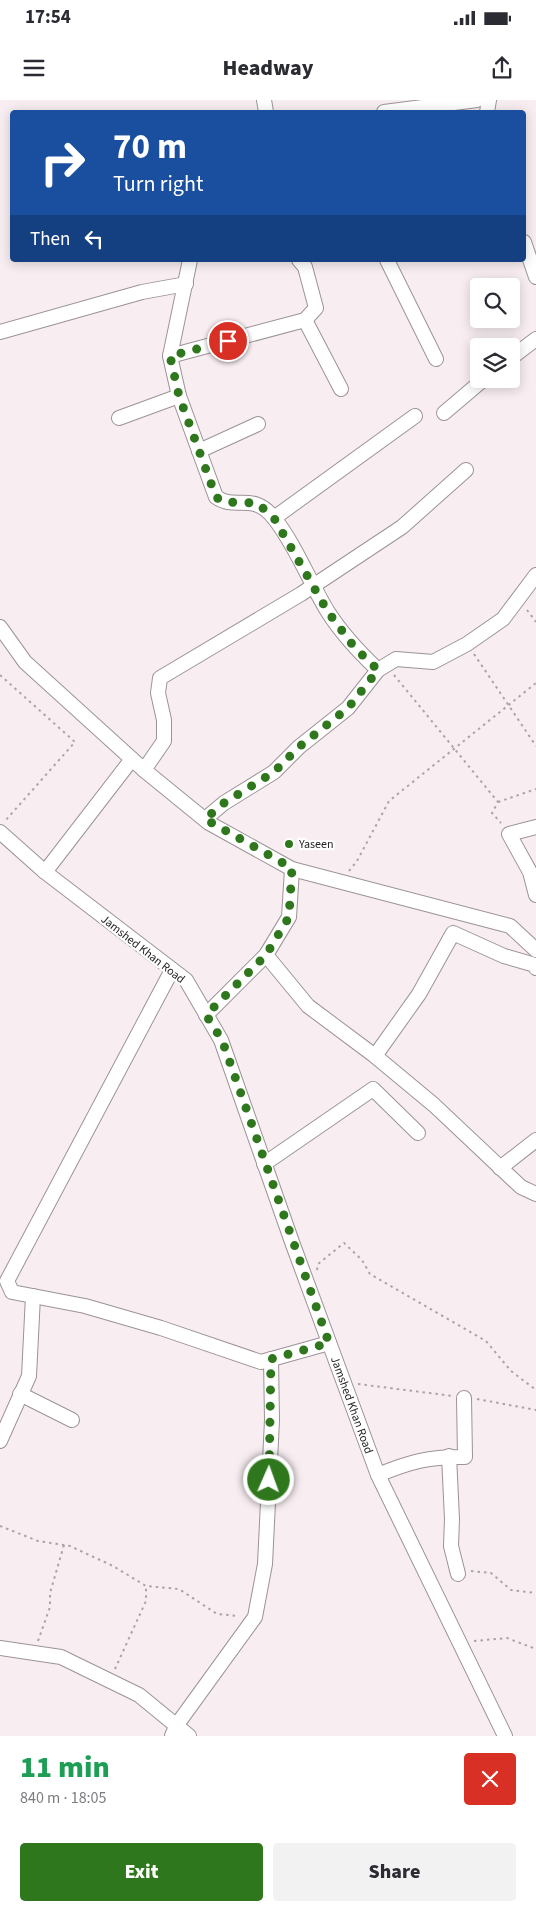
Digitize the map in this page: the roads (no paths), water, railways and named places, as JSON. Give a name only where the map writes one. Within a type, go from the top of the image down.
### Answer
[{"type":"street","points":[[399,110],[476,100]]},
{"type":"street","points":[[526,248],[536,277]]},
{"type":"street","points":[[190,262],[170,356],[179,396],[216,497],[223,502],[257,503],[274,518],[328,612],[355,648],[382,668]]},
{"type":"street","points":[[170,356],[305,320],[316,308],[307,262]]},
{"type":"street","points":[[388,262],[436,359]]},
{"type":"street","points":[[0,332],[142,292],[186,284]]},
{"type":"street","points":[[305,320],[341,389]]},
{"type":"street","points":[[520,351],[536,339]]},
{"type":"street","points":[[444,413],[473,388]]},
{"type":"street","points":[[119,418],[179,396]]},
{"type":"street","points":[[274,518],[415,416]]},
{"type":"street","points":[[199,451],[258,424]]},
{"type":"street","points":[[144,770],[164,741],[164,720],[158,693],[160,678],[314,585],[402,527],[466,470]]},
{"type":"street","points":[[205,819],[224,803],[274,772],[299,747],[348,708],[382,668],[396,659],[433,662],[467,644],[502,619],[536,575]]},
{"type":"street","points":[[0,627],[25,662],[144,770],[205,819],[292,868],[510,926],[536,950]]},
{"type":"street","points":[[45,872],[132,759]]},
{"type":"street","points":[[536,826],[509,834],[530,872],[536,895]]},
{"type":"street","name":"Jamshed Khan Road","points":[[0,832],[45,872],[186,980],[222,1040],[264,1164],[378,1475],[505,1736]]},
{"type":"street","points":[[206,1015],[266,955],[289,917],[292,868]]},
{"type":"street","points":[[375,1056],[419,994],[453,933],[504,956],[535,965],[536,968]]},
{"type":"street","points":[[266,955],[308,1006],[375,1056],[434,1104],[521,1187],[536,1194]]},
{"type":"street","points":[[172,970],[7,1281],[6,1294],[32,1296],[95,1309],[161,1328],[261,1362],[329,1343]]},
{"type":"street","points":[[264,1164],[372,1089],[418,1133]]},
{"type":"street","points":[[500,1168],[536,1140]]},
{"type":"street","points":[[0,1441],[29,1376],[32,1296]]},
{"type":"street","points":[[174,1731],[255,1618],[265,1564],[272,1420],[271,1359]]},
{"type":"street","points":[[20,1394],[72,1420]]},
{"type":"street","points":[[378,1475],[409,1462],[449,1456],[465,1457],[464,1398]]},
{"type":"street","points":[[449,1456],[452,1519],[451,1546],[458,1574]]},
{"type":"street","points":[[0,1648],[61,1657],[139,1695],[174,1731],[189,1736]]},
{"type":"place","name":"Yaseen","points":[[289,844]]}]
